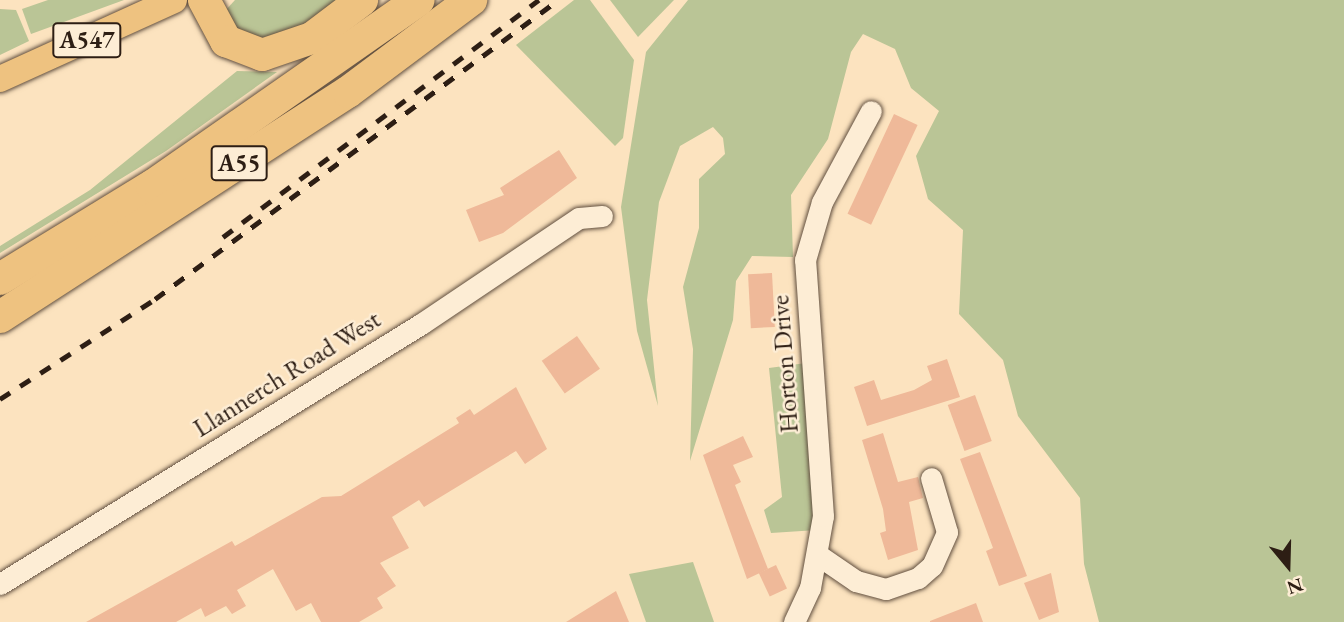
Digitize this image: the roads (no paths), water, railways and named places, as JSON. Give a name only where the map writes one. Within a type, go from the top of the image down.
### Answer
[{"type":"highway","points":[[204,0],[226,41],[262,55],[312,38],[362,0]]},
{"type":"highway","name":"A55","points":[[0,279],[152,186],[419,0]]},
{"type":"highway","name":"A55","points":[[0,317],[348,92],[471,0]]},
{"type":"main road","name":"A547","points":[[0,79],[174,0]]},
{"type":"street","name":"Horton Drive","points":[[794,622],[818,555],[823,516],[805,260],[822,202],[871,111]]},
{"type":"street","name":"Llannerch Road West","points":[[0,584],[421,324],[579,218],[602,216]]},
{"type":"street","points":[[818,555],[856,581],[886,589],[918,578],[932,566],[947,532],[932,478]]},
{"type":"railway","points":[[223,237],[539,0]]},
{"type":"railway","points":[[0,399],[155,299],[558,0]]}]
